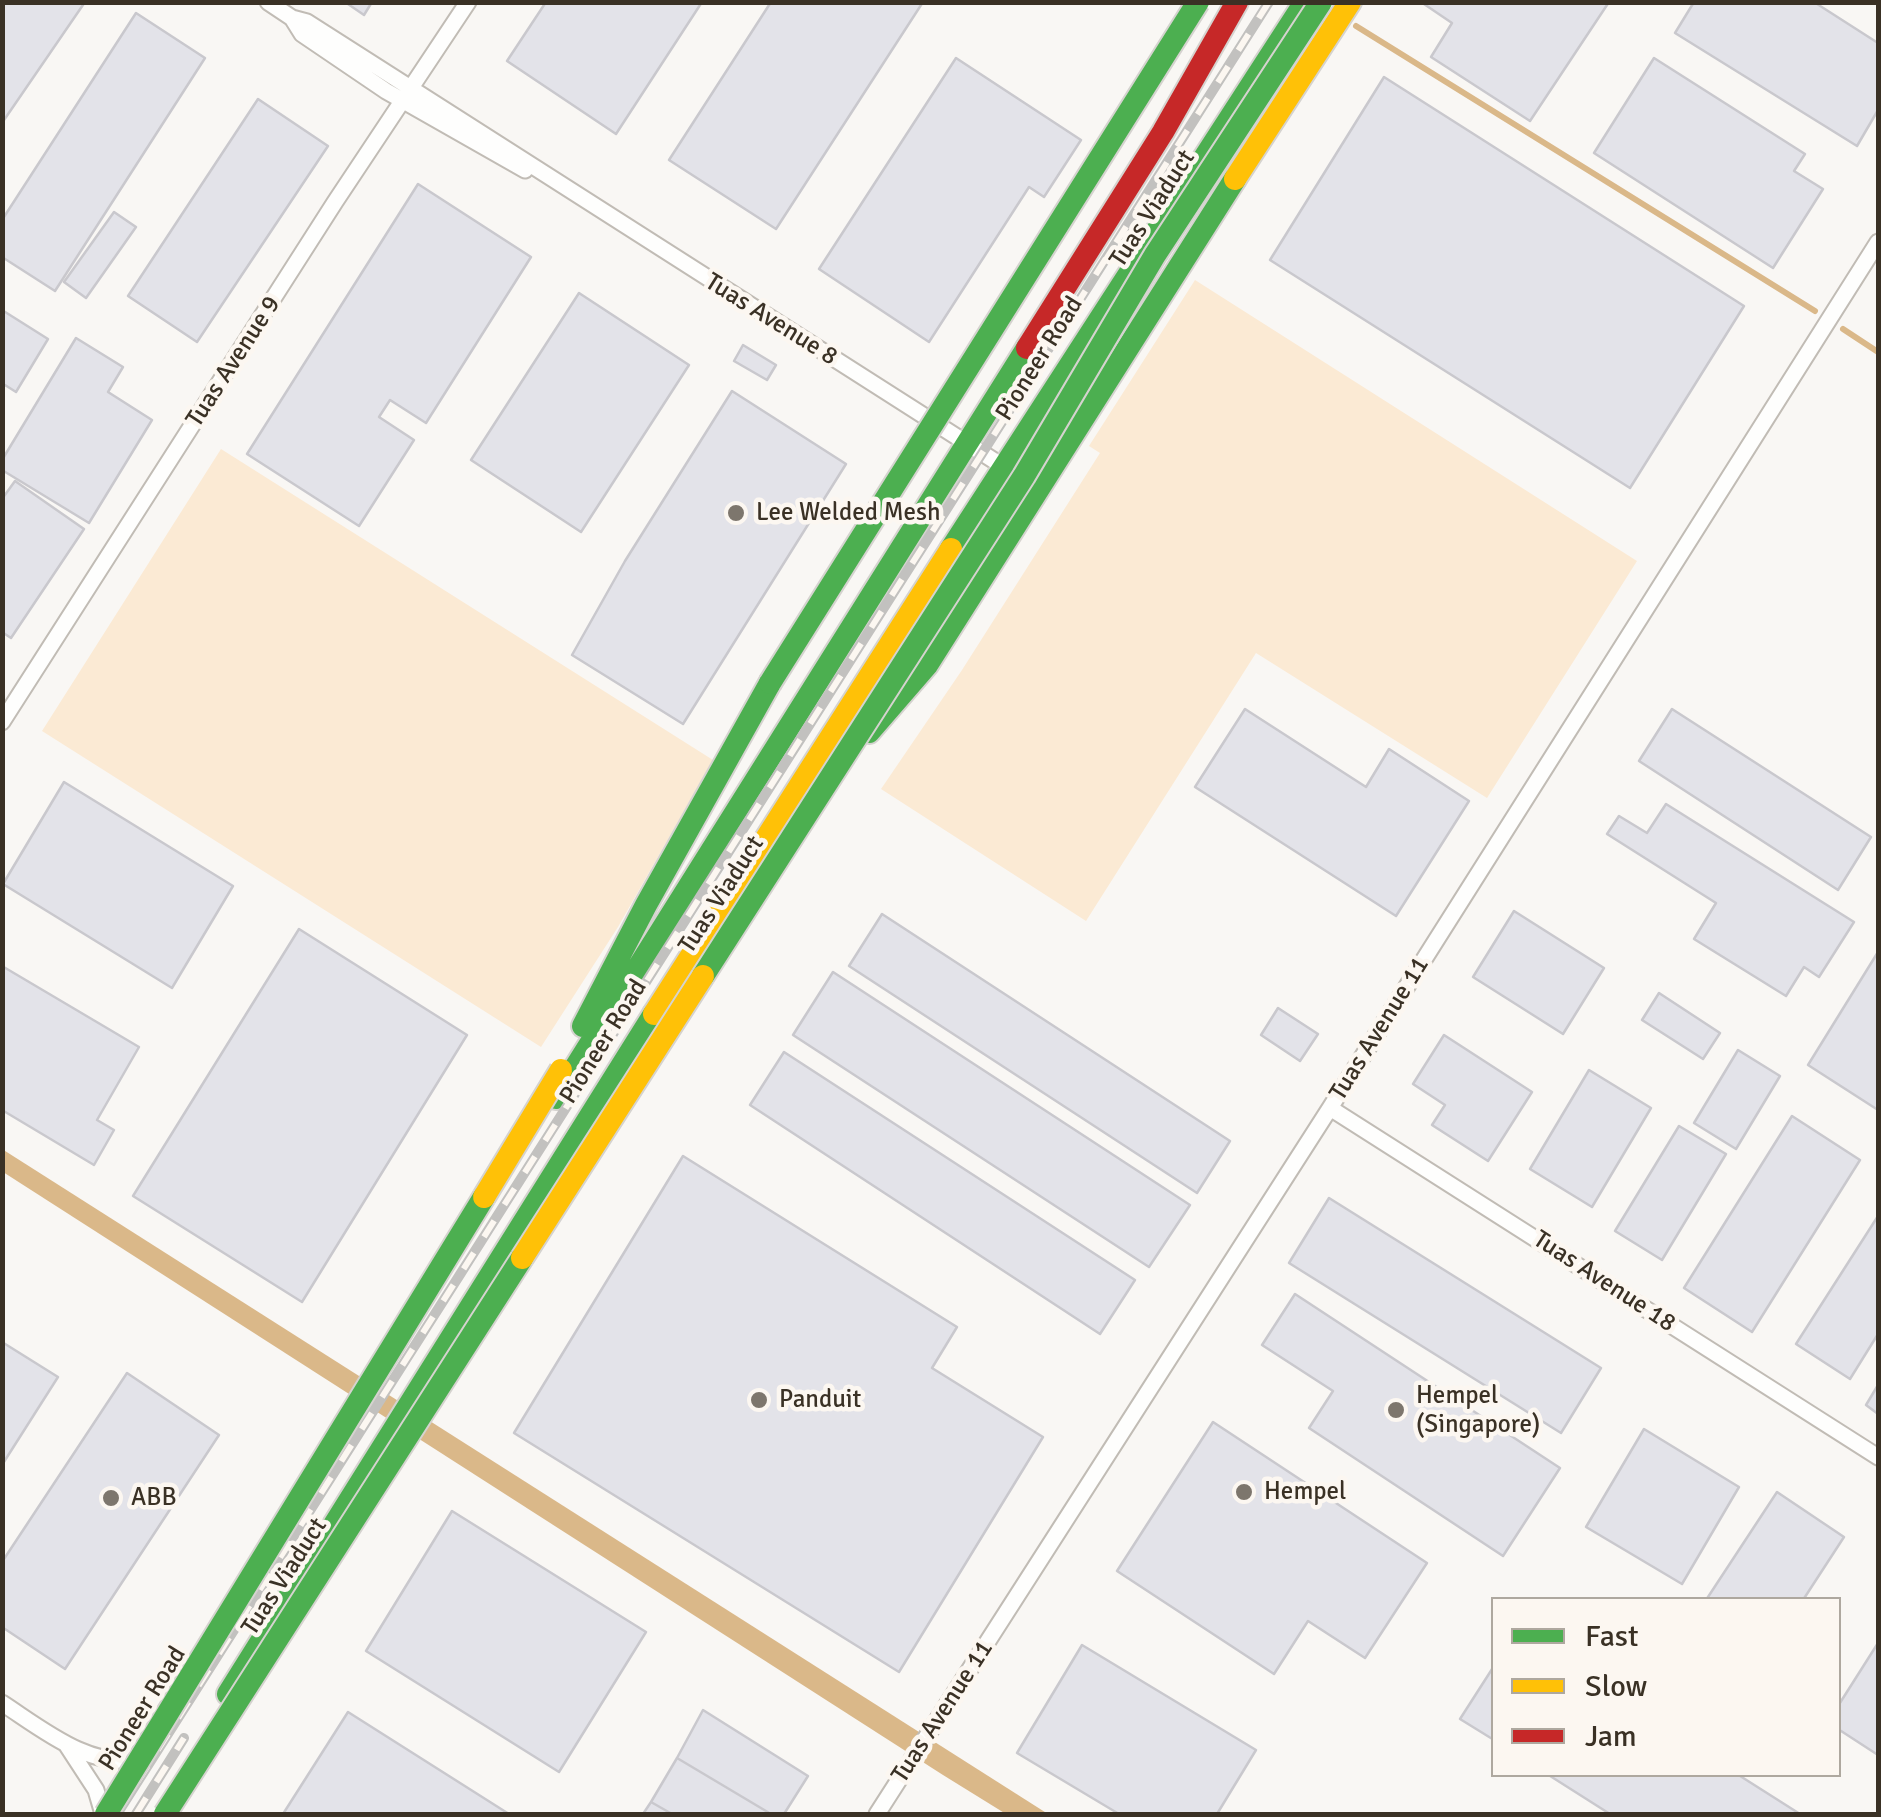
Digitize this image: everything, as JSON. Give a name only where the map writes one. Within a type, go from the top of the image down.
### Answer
[{"type":"main road","name":"Tuas Viaduct","points":[[106,1814],[560,1070],[646,905],[770,683],[1198,2]]},
{"type":"main road","name":"Pioneer Road","points":[[106,1814],[146,1758],[1162,132],[1237,2]]},
{"type":"main road","name":"Pioneer Road","points":[[154,1814],[756,850],[1305,2]]},
{"type":"main road","name":"Tuas Viaduct","points":[[165,1814],[1024,476],[1155,255],[1321,2]]},
{"type":"main road","points":[[756,850],[827,781],[927,666],[1350,2]]},
{"type":"street","name":"Tuas Avenue 8","points":[[268,2],[292,18],[307,22],[407,96],[525,161],[538,173],[1004,467]]},
{"type":"street","name":"Tuas Avenue 9","points":[[2,722],[8,701],[468,2]]},
{"type":"street","name":"Tuas Avenue 11","points":[[877,1814],[1878,242]]},
{"type":"street","name":"Tuas Avenue 18","points":[[1330,1108],[1878,1456]]},
{"type":"street","points":[[2,1702],[66,1744],[117,1762],[146,1758]]},
{"type":"street","points":[[66,1744],[96,1790],[106,1814]]},
{"type":"shaded area","points":[[1195,280],[1637,561],[1487,798],[1256,653],[1086,921],[881,789],[1100,453],[1089,446]]},
{"type":"shaded area","points":[[221,449],[713,760],[618,927],[541,1047],[42,731]]},
{"type":"shaded area","points":[[2,1149],[1048,1814],[1006,1814],[943,1775],[3,1172]]},
{"type":"building","points":[[2,2],[85,2],[2,123]]},
{"type":"building","points":[[345,2],[372,2],[364,15]]},
{"type":"building","points":[[546,2],[702,2],[616,134],[507,61]]},
{"type":"building","points":[[771,2],[923,2],[776,229],[669,160]]},
{"type":"building","points":[[1421,2],[1609,2],[1530,121],[1431,57],[1452,23]]},
{"type":"building","points":[[1694,2],[1814,2],[1878,43],[1878,110],[1857,146],[1675,33]]},
{"type":"building","points":[[136,13],[205,58],[55,291],[2,257],[2,220]]},
{"type":"building","points":[[956,58],[1081,140],[1044,197],[1029,187],[929,342],[819,269]]},
{"type":"building","points":[[1654,58],[1805,154],[1794,171],[1823,189],[1773,268],[1594,153]]},
{"type":"building","points":[[1384,77],[1744,306],[1630,488],[1270,260]]},
{"type":"building","points":[[258,99],[328,146],[197,342],[128,296]]},
{"type":"building","points":[[418,184],[531,257],[426,423],[390,400],[379,417],[414,440],[359,526],[247,454]]},
{"type":"building","points":[[114,212],[136,227],[86,298],[64,282]]},
{"type":"building","points":[[579,293],[689,365],[581,532],[471,460]]},
{"type":"building","points":[[2,310],[48,339],[16,392],[5,385],[2,388]]},
{"type":"building","points":[[76,338],[123,367],[108,392],[152,420],[89,523],[2,470],[2,460]]},
{"type":"building","points":[[743,345],[776,365],[767,380],[734,361]]},
{"type":"building","name":"Lee Welded Mesh","points":[[732,391],[846,464],[683,724],[572,655],[625,561]]},
{"type":"building","points":[[15,481],[84,529],[11,638],[2,632],[2,499]]},
{"type":"building","points":[[1245,709],[1366,787],[1389,749],[1469,801],[1396,916],[1195,787]]},
{"type":"building","points":[[1672,709],[1871,837],[1838,890],[1639,761]]},
{"type":"building","points":[[64,782],[233,886],[172,988],[3,884]]},
{"type":"building","points":[[1666,804],[1854,922],[1819,977],[1804,967],[1786,996],[1694,939],[1716,903],[1607,834],[1619,816],[1647,833]]},
{"type":"building","points":[[1514,911],[1604,968],[1563,1034],[1473,977]]},
{"type":"building","points":[[882,914],[1230,1141],[1197,1193],[849,966]]},
{"type":"building","points":[[299,929],[467,1035],[302,1302],[133,1196]]},
{"type":"building","points":[[1878,952],[1878,1110],[1808,1065]]},
{"type":"building","points":[[2,966],[139,1047],[97,1120],[114,1130],[94,1165],[2,1110]]},
{"type":"building","points":[[833,972],[1190,1205],[1149,1267],[793,1035]]},
{"type":"building","points":[[1659,993],[1720,1033],[1703,1059],[1642,1020]]},
{"type":"building","points":[[1278,1008],[1318,1034],[1300,1061],[1261,1035]]},
{"type":"building","points":[[1444,1035],[1532,1092],[1488,1161],[1432,1125],[1445,1105],[1413,1084]]},
{"type":"building","points":[[1738,1050],[1780,1076],[1736,1149],[1694,1123]]},
{"type":"building","points":[[784,1052],[1135,1280],[1100,1334],[750,1105]]},
{"type":"building","points":[[1589,1070],[1651,1108],[1592,1207],[1530,1169]]},
{"type":"building","points":[[1792,1116],[1860,1160],[1752,1332],[1684,1288]]},
{"type":"building","points":[[1679,1126],[1726,1154],[1662,1260],[1615,1231]]},
{"type":"building","name":"Panduit","points":[[683,1156],[957,1327],[932,1368],[1043,1437],[899,1672],[514,1433]]},
{"type":"building","points":[[1329,1198],[1601,1368],[1561,1433],[1289,1263]]},
{"type":"building","points":[[1878,1216],[1878,1334],[1850,1379],[1796,1344]]},
{"type":"building","name":"Hempel (Singapore)","points":[[1295,1294],[1560,1468],[1503,1556],[1309,1428],[1333,1391],[1262,1345]]},
{"type":"building","points":[[2,1342],[58,1377],[2,1465]]},
{"type":"building","name":"ABB","points":[[127,1373],[219,1435],[65,1669],[2,1627],[2,1562]]},
{"type":"building","points":[[1878,1385],[1878,1414],[1866,1405]]},
{"type":"building","name":"Hempel","points":[[1213,1422],[1427,1563],[1365,1658],[1308,1621],[1274,1674],[1117,1571]]},
{"type":"building","points":[[1644,1429],[1739,1487],[1682,1584],[1586,1527]]},
{"type":"building","points":[[1777,1492],[1844,1537],[1805,1597],[1708,1597]]},
{"type":"building","points":[[452,1511],[646,1632],[559,1772],[366,1651]]},
{"type":"building","points":[[1878,1643],[1878,1755],[1841,1731],[1841,1701]]},
{"type":"building","points":[[1082,1645],[1256,1750],[1217,1814],[1119,1814],[1017,1753]]},
{"type":"building","points":[[1491,1671],[1491,1738],[1460,1719]]},
{"type":"building","points":[[703,1710],[808,1776],[784,1814],[771,1814],[677,1758]]},
{"type":"building","points":[[348,1712],[509,1814],[283,1814]]},
{"type":"building","points":[[677,1758],[771,1814],[672,1814],[651,1802]]},
{"type":"building","points":[[1552,1777],[1742,1777],[1800,1814],[1610,1814]]},
{"type":"building","points":[[651,1802],[672,1814],[643,1814]]},
{"type":"waterway","points":[[1356,26],[1815,311]]},
{"type":"waterway","points":[[1843,329],[1878,352]]},
{"type":"railway","points":[[117,1814],[1269,2]]},
{"type":"railway","points":[[136,1814],[184,1738]]},
{"type":"traffic: fast","points":[[770,683],[1198,2]]},
{"type":"traffic: fast","points":[[951,549],[1305,2]]},
{"type":"traffic: fast","points":[[703,976],[1024,476],[1155,255],[1321,2]]},
{"type":"traffic: fast","points":[[869,732],[927,665],[1235,179]]},
{"type":"traffic: fast","points":[[556,1098],[1027,348]]},
{"type":"traffic: fast","points":[[583,1026],[770,683]]},
{"type":"traffic: fast","points":[[228,1694],[654,1014]]},
{"type":"traffic: fast","points":[[106,1814],[484,1197]]},
{"type":"traffic: fast","points":[[165,1814],[522,1258]]},
{"type":"traffic: slow","points":[[1235,179],[1350,2]]},
{"type":"traffic: slow","points":[[654,1014],[951,549]]},
{"type":"traffic: slow","points":[[522,1258],[703,976]]},
{"type":"traffic: slow","points":[[484,1197],[561,1070]]},
{"type":"traffic: jam","points":[[1027,348],[1163,132],[1237,2]]},
{"type":"place","name":"Lee Welded Mesh","points":[[736,513]]},
{"type":"place","name":"Panduit","points":[[759,1400]]},
{"type":"place","name":"Hempel (Singapore)","points":[[1396,1410]]},
{"type":"place","name":"Hempel","points":[[1244,1492]]},
{"type":"place","name":"ABB","points":[[111,1498]]}]
